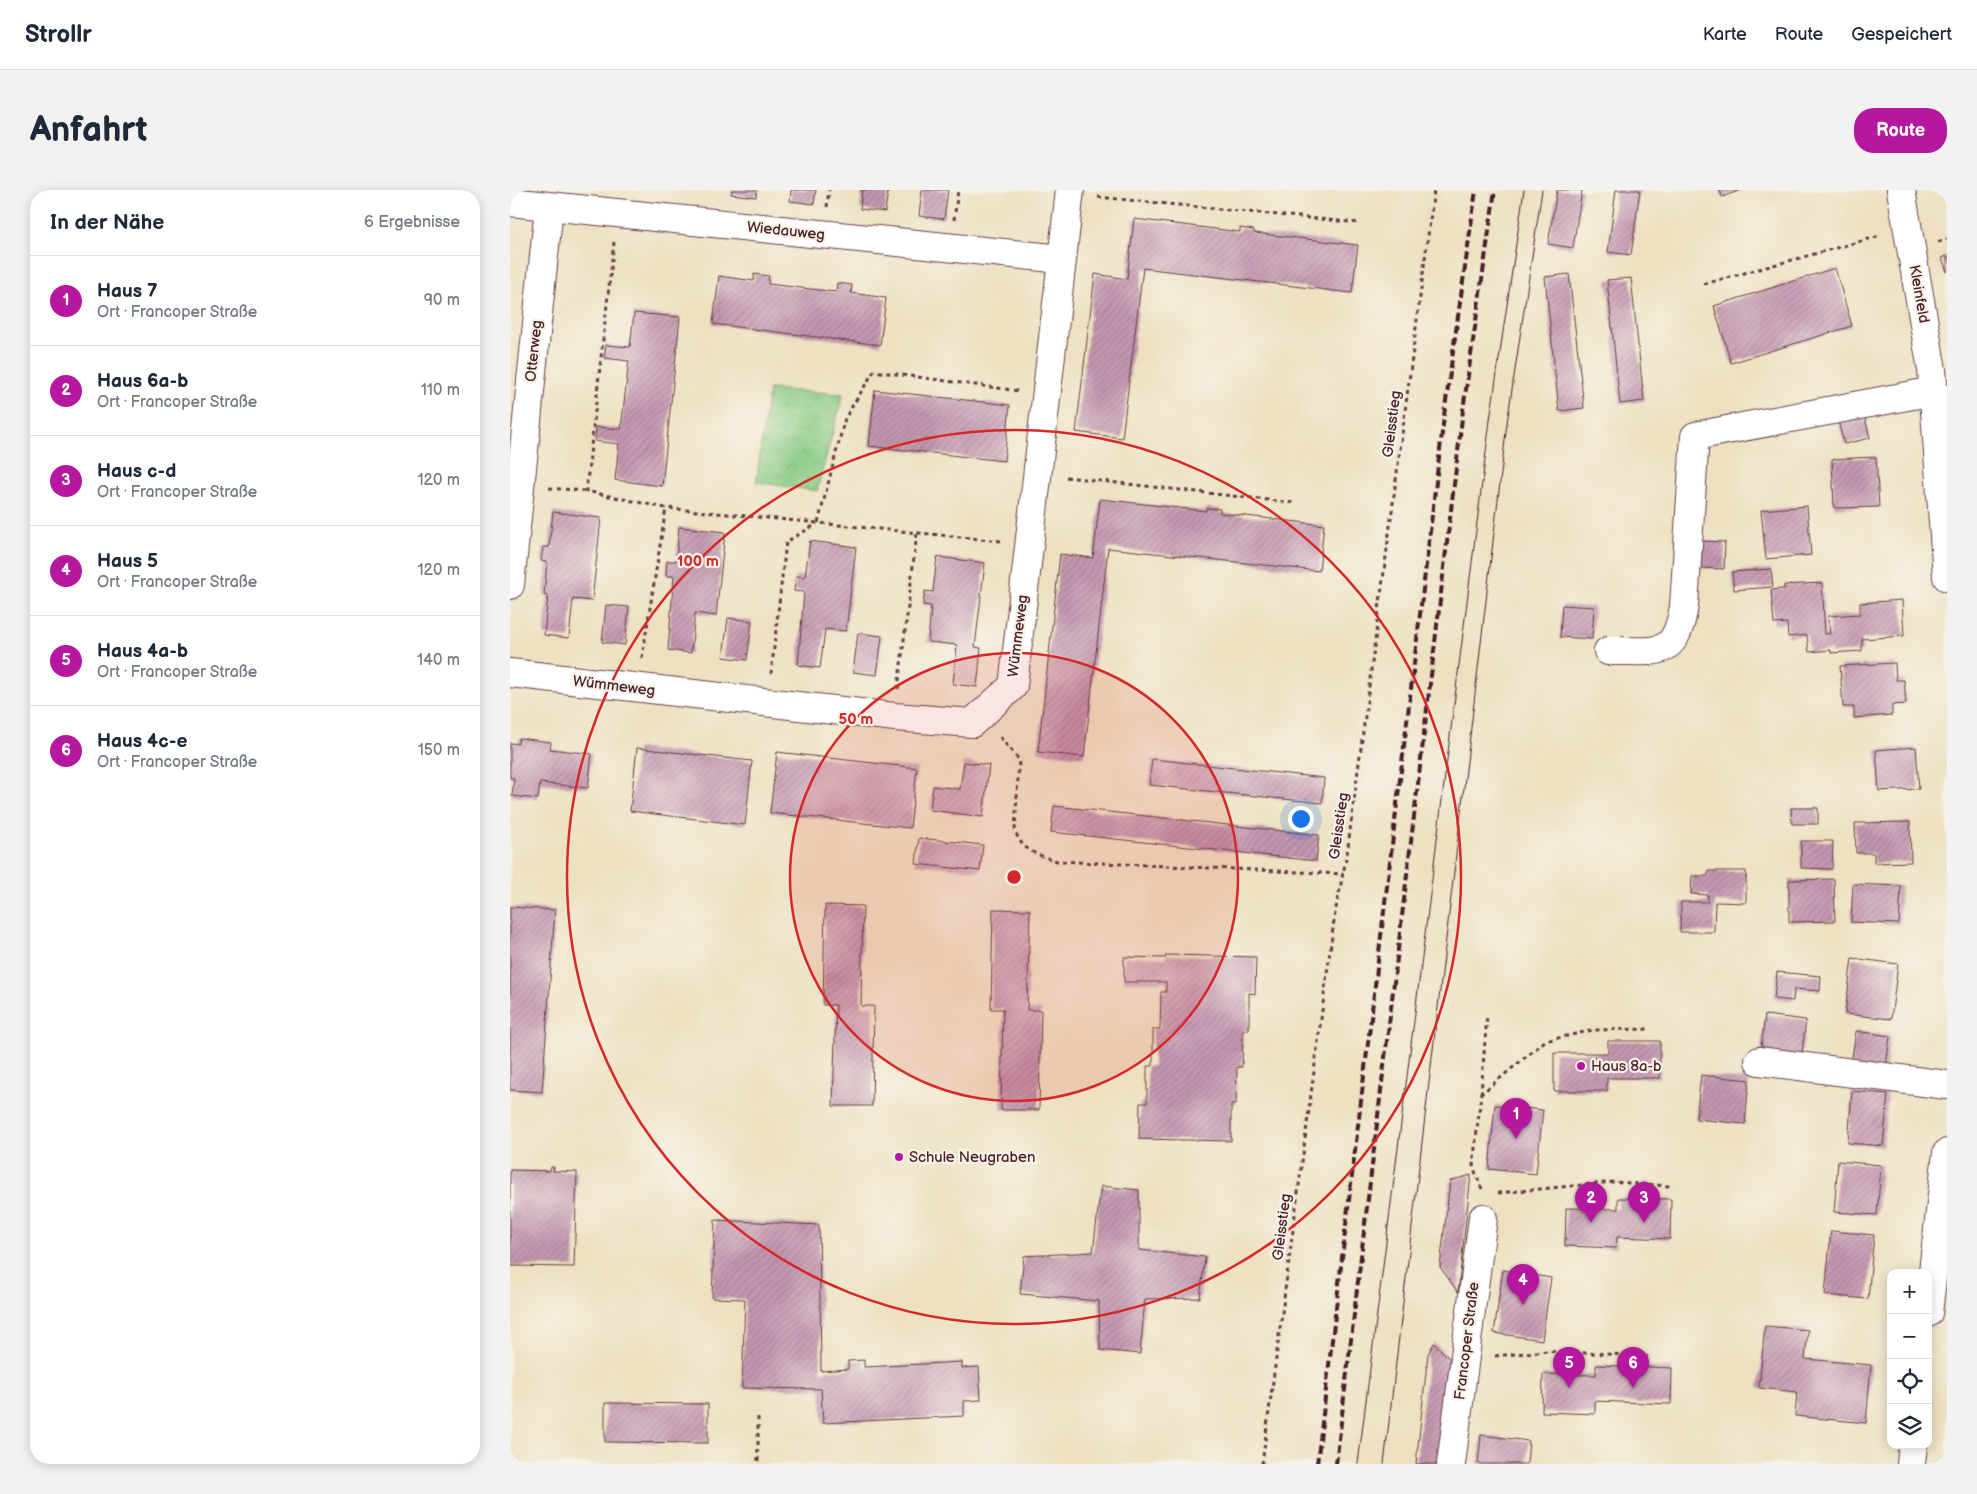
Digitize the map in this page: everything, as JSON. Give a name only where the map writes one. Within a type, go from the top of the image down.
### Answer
[{"type":"street","name":"Kleinfeld","points":[[1901,190],[1932,370],[1947,577]]},
{"type":"street","name":"Wümmeweg","points":[[510,673],[895,717],[972,723],[1012,686],[1070,192]]},
{"type":"street","name":"Wiedauweg","points":[[510,202],[1062,259]]},
{"type":"street","name":"Otterweg","points":[[510,585],[548,207]]},
{"type":"street","points":[[1608,651],[1658,650],[1672,643],[1681,628],[1695,436],[1934,391]]},
{"type":"street","points":[[1759,1061],[1947,1085]]},
{"type":"street","points":[[1932,1279],[1947,1153]]},
{"type":"street","name":"Francoper Straße","points":[[1451,1464],[1483,1206]]},
{"type":"street","points":[[1910,1464],[1912,1449]]},
{"type":"path","name":"Gleisstieg","points":[[1262,1464],[1335,913],[1347,854],[1434,190]]},
{"type":"path","points":[[1070,192],[1359,223]]},
{"type":"path","points":[[586,490],[618,214]]},
{"type":"path","points":[[1704,284],[1908,228]]},
{"type":"path","points":[[767,702],[786,542],[818,523],[845,418],[874,371],[1047,394]]},
{"type":"path","points":[[1037,474],[1294,503]]},
{"type":"path","points":[[520,486],[586,490],[666,508],[1029,544]]},
{"type":"path","points":[[637,689],[666,508]]},
{"type":"path","points":[[895,717],[917,533]]},
{"type":"path","points":[[992,705],[1000,738],[1019,760],[1016,830],[1018,841],[1032,853],[1057,861],[1343,874]]},
{"type":"path","points":[[1487,1014],[1473,1166],[1483,1206],[1614,1182],[1670,1186]]},
{"type":"path","points":[[1481,1094],[1545,1041],[1593,1030],[1651,1029]]},
{"type":"path","points":[[1464,1359],[1547,1351],[1648,1356]]},
{"type":"path","points":[[758,1417],[758,1464]]},
{"type":"green space","points":[[769,389],[843,394],[817,491],[756,482]]},
{"type":"building","points":[[732,190],[757,190],[756,197],[731,194]]},
{"type":"building","points":[[791,190],[816,190],[814,204],[790,201]]},
{"type":"building","points":[[862,190],[888,190],[885,212],[860,209]]},
{"type":"building","points":[[922,190],[948,190],[944,219],[919,216]]},
{"type":"building","points":[[1557,190],[1582,190],[1573,248],[1548,244]]},
{"type":"building","points":[[1616,190],[1640,190],[1631,255],[1608,252]]},
{"type":"building","points":[[1720,190],[1741,190],[1722,197]]},
{"type":"building","points":[[1134,219],[1240,232],[1240,228],[1254,230],[1254,233],[1358,245],[1352,293],[1143,268],[1122,438],[1076,432],[1095,274],[1127,279]]},
{"type":"building","points":[[1947,256],[1947,272],[1942,258]]},
{"type":"building","points":[[1835,268],[1852,326],[1731,363],[1714,306]]},
{"type":"building","points":[[754,274],[769,276],[768,284],[836,292],[837,283],[852,285],[851,293],[886,298],[880,345],[713,324],[719,276],[754,281]]},
{"type":"building","points":[[1569,274],[1584,408],[1559,411],[1545,277]]},
{"type":"building","points":[[1631,278],[1644,401],[1620,404],[1607,280]]},
{"type":"building","points":[[634,313],[680,317],[662,486],[615,480],[619,444],[595,441],[596,427],[621,429],[629,361],[604,358],[606,345],[630,347]]},
{"type":"building","points":[[875,390],[1010,405],[1004,461],[869,446]]},
{"type":"building","points":[[1864,414],[1870,438],[1844,444],[1838,421]]},
{"type":"building","points":[[1876,457],[1879,507],[1834,508],[1832,459]]},
{"type":"building","points":[[1100,499],[1206,511],[1206,508],[1220,509],[1220,513],[1324,525],[1319,571],[1108,548],[1084,757],[1038,752],[1060,554],[1093,558]]},
{"type":"building","points":[[1807,506],[1811,555],[1766,559],[1761,510]]},
{"type":"building","points":[[553,512],[601,518],[592,601],[573,599],[569,638],[544,635],[548,596],[544,595],[547,562],[541,561],[543,547],[549,547]]},
{"type":"building","points":[[679,527],[725,532],[716,616],[695,613],[691,653],[668,650],[674,576],[666,576],[667,561],[676,561]]},
{"type":"building","points":[[810,541],[856,547],[846,631],[825,629],[820,668],[798,665],[804,592],[794,591],[796,576],[805,577]]},
{"type":"building","points":[[1701,541],[1725,542],[1724,569],[1700,568]]},
{"type":"building","points":[[937,557],[985,563],[975,647],[981,648],[977,687],[953,684],[957,645],[928,642],[931,606],[923,605],[925,591],[933,592]]},
{"type":"building","points":[[1771,569],[1773,587],[1734,590],[1732,572]]},
{"type":"building","points":[[1822,583],[1825,634],[1830,634],[1828,616],[1860,614],[1860,603],[1902,600],[1904,636],[1862,639],[1862,651],[1831,653],[1831,650],[1809,652],[1807,635],[1788,637],[1787,623],[1774,624],[1771,590],[1784,589],[1784,585]]},
{"type":"building","points":[[606,605],[629,607],[625,645],[602,642]]},
{"type":"building","points":[[1562,605],[1594,607],[1592,639],[1560,637]]},
{"type":"building","points":[[728,618],[752,621],[747,660],[723,657]]},
{"type":"building","points":[[858,633],[882,636],[877,675],[853,672]]},
{"type":"building","points":[[1895,663],[1896,680],[1904,680],[1906,704],[1892,705],[1892,715],[1854,718],[1854,707],[1843,707],[1840,666]]},
{"type":"building","points":[[519,738],[551,742],[550,749],[592,754],[588,788],[540,783],[538,799],[512,796],[514,778],[510,778],[510,743],[518,744]]},
{"type":"building","points":[[1916,747],[1919,789],[1879,791],[1876,750]]},
{"type":"building","points":[[637,748],[752,761],[745,825],[630,811]]},
{"type":"building","points":[[777,752],[917,768],[910,828],[770,813]]},
{"type":"building","points":[[1152,759],[1324,778],[1322,803],[1149,785]]},
{"type":"building","points":[[964,762],[989,765],[983,817],[930,810],[933,786],[960,789]]},
{"type":"building","points":[[1054,806],[1319,835],[1316,861],[1051,832]]},
{"type":"building","points":[[1791,808],[1818,808],[1818,824],[1792,824]]},
{"type":"building","points":[[1910,822],[1911,862],[1874,863],[1874,853],[1856,853],[1855,823]]},
{"type":"building","points":[[919,838],[983,845],[980,871],[916,864]]},
{"type":"building","points":[[1801,841],[1833,841],[1832,869],[1801,868]]},
{"type":"building","points":[[1708,871],[1746,871],[1746,903],[1715,902],[1714,932],[1680,932],[1681,902],[1708,902],[1708,895],[1691,894],[1692,876],[1708,876]]},
{"type":"building","points":[[1834,879],[1835,921],[1789,922],[1789,880]]},
{"type":"building","points":[[1853,884],[1901,886],[1899,924],[1851,922]]},
{"type":"building","points":[[825,905],[863,906],[861,1006],[874,1006],[872,1106],[833,1106],[836,1005],[823,1005]]},
{"type":"building","points":[[510,907],[555,910],[542,1092],[510,1090]]},
{"type":"building","points":[[993,909],[1030,910],[1027,1010],[1041,1010],[1039,1110],[1001,1110],[1003,1009],[991,1009]]},
{"type":"building","points":[[1166,955],[1256,957],[1255,994],[1249,993],[1249,1030],[1243,1030],[1242,1067],[1237,1067],[1236,1104],[1231,1104],[1231,1141],[1139,1139],[1140,1103],[1147,1103],[1147,1066],[1153,1066],[1153,1029],[1160,1029],[1161,992],[1166,992],[1166,982],[1124,982],[1124,957],[1166,958]]},
{"type":"building","points":[[1852,958],[1898,964],[1891,1019],[1845,1014]]},
{"type":"building","points":[[1777,972],[1821,976],[1820,991],[1794,989],[1793,1001],[1774,999]]},
{"type":"building","points":[[1765,1015],[1806,1020],[1801,1061],[1760,1055]]},
{"type":"building","points":[[1856,1031],[1890,1036],[1885,1075],[1850,1071]]},
{"type":"building","points":[[1608,1041],[1660,1041],[1660,1078],[1607,1078],[1607,1091],[1554,1091],[1554,1053],[1608,1053]]},
{"type":"building","points":[[1701,1075],[1749,1080],[1745,1124],[1696,1119]]},
{"type":"building","points":[[1852,1091],[1888,1094],[1883,1146],[1848,1143]]},
{"type":"building","points":[[1495,1105],[1543,1110],[1536,1174],[1489,1169]]},
{"type":"building","points":[[1838,1161],[1881,1165],[1877,1215],[1834,1212]]},
{"type":"building","points":[[551,1167],[554,1167],[553,1171],[577,1172],[574,1267],[510,1266],[510,1170],[550,1171]]},
{"type":"building","points":[[1471,1175],[1458,1292],[1440,1267],[1450,1181]]},
{"type":"building","points":[[1101,1186],[1139,1190],[1139,1250],[1205,1257],[1200,1298],[1145,1299],[1140,1354],[1100,1350],[1099,1301],[1020,1294],[1024,1256],[1093,1252]]},
{"type":"building","points":[[1618,1198],[1671,1199],[1670,1239],[1617,1237],[1616,1248],[1565,1246],[1566,1208],[1618,1209]]},
{"type":"building","points":[[715,1220],[819,1225],[821,1371],[848,1369],[848,1361],[864,1360],[864,1367],[962,1362],[962,1368],[979,1367],[981,1400],[964,1401],[964,1416],[823,1423],[821,1389],[742,1388],[745,1299],[712,1298]]},
{"type":"building","points":[[1831,1231],[1874,1235],[1868,1299],[1825,1295]]},
{"type":"building","points":[[1503,1270],[1551,1278],[1542,1340],[1494,1333]]},
{"type":"building","points":[[1765,1326],[1808,1330],[1805,1359],[1871,1365],[1866,1423],[1795,1416],[1797,1392],[1759,1388]]},
{"type":"building","points":[[1434,1343],[1450,1359],[1438,1464],[1416,1464],[1428,1354]]},
{"type":"building","points":[[1596,1365],[1672,1368],[1671,1404],[1595,1401],[1595,1414],[1542,1412],[1543,1374],[1596,1375]]},
{"type":"building","points":[[605,1403],[708,1404],[708,1443],[605,1442]]},
{"type":"building","points":[[1481,1435],[1529,1441],[1527,1464],[1478,1464]]},
{"type":"tram line","points":[[1358,1464],[1490,420],[1524,190]]},
{"type":"tram line","points":[[1384,1464],[1507,423],[1542,190]]},
{"type":"railway","points":[[1317,1464],[1445,408],[1476,190]]},
{"type":"railway","points":[[1336,1464],[1463,410],[1495,190]]},
{"type":"place","name":"Haus 8a-b","points":[[1581,1066]]},
{"type":"place","name":"Haus 7","points":[[1516,1139]]},
{"type":"place","name":"Schule Neugraben","points":[[899,1157]]},
{"type":"place","name":"Haus 6a-b","points":[[1591,1223]]},
{"type":"place","name":"Haus c-d","points":[[1644,1223]]},
{"type":"place","name":"Haus 5","points":[[1523,1305]]},
{"type":"place","name":"Haus 4a-b","points":[[1569,1388]]},
{"type":"place","name":"Haus 4c-e","points":[[1633,1388]]}]
